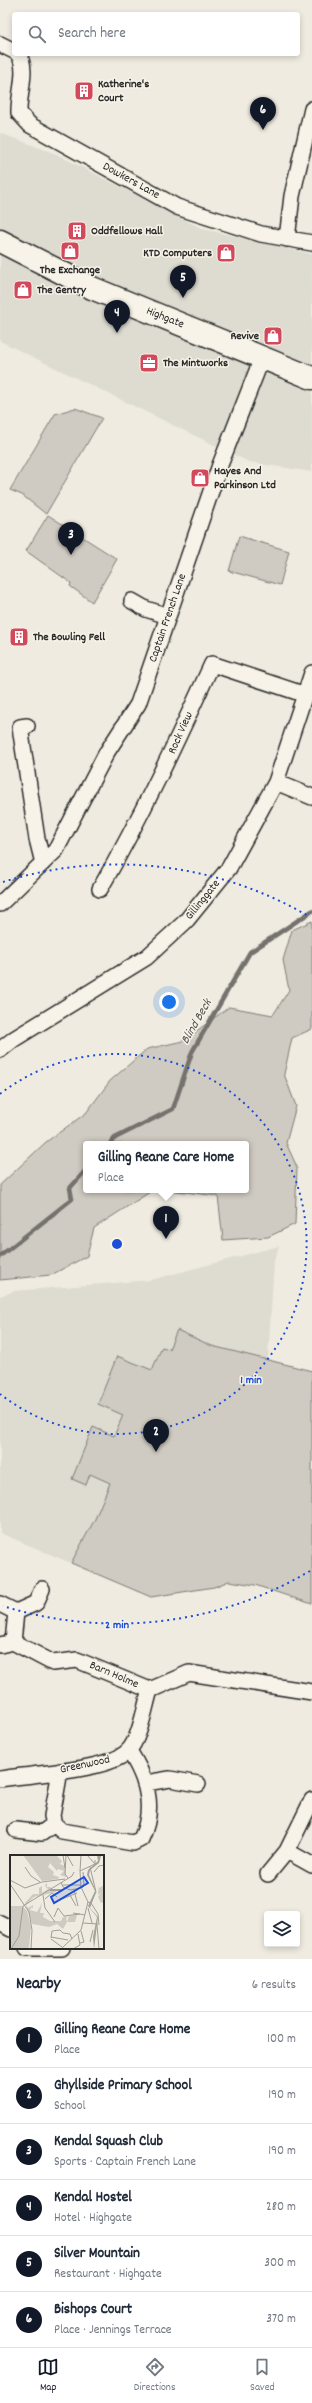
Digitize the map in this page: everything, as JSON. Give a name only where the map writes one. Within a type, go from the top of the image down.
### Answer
[{"type":"highway","name":"Highgate","points":[[0,241],[92,288],[312,378]]},
{"type":"street","points":[[0,44],[12,50]]},
{"type":"street","name":"Dowkers Lane","points":[[19,56],[24,68],[18,98],[19,113],[30,125],[177,207],[260,234],[312,243]]},
{"type":"street","points":[[287,239],[292,196],[312,109]]},
{"type":"street","name":"Captain French Lane","points":[[0,904],[56,850],[107,752],[138,704],[218,472],[262,358]]},
{"type":"street","points":[[132,601],[146,609],[168,616]]},
{"type":"street","name":"Rock View","points":[[100,889],[122,851],[171,755],[212,664],[306,696]]},
{"type":"street","name":"Gillinggate","points":[[0,1050],[14,1039],[147,957],[186,921],[229,868],[276,782],[306,696],[312,673]]},
{"type":"street","points":[[27,726],[20,727],[37,839],[43,863]]},
{"type":"street","points":[[276,782],[312,797]]},
{"type":"street","points":[[0,1604],[16,1612],[36,1603],[42,1589]]},
{"type":"street","name":"Barn Holme","points":[[16,1612],[6,1644],[52,1663],[77,1660],[150,1690],[189,1673],[312,1692]]},
{"type":"street","points":[[60,1771],[52,1816],[54,1824],[62,1831],[133,1843],[141,1838],[149,1818],[146,1783],[140,1768],[128,1751],[137,1735],[150,1690]]},
{"type":"street","name":"Greenwood","points":[[0,1779],[60,1771],[112,1761],[128,1751]]},
{"type":"street","points":[[146,1783],[170,1779],[198,1784]]},
{"type":"street","points":[[268,1874],[287,1851],[312,1800]]},
{"type":"street","points":[[16,1830],[42,1833],[54,1824]]},
{"type":"street","points":[[287,1851],[312,1866]]},
{"type":"street","points":[[0,1923],[10,1928]]},
{"type":"street","points":[[24,1959],[27,1949]]},
{"type":"shaded area","points":[[0,133],[56,154],[203,229],[312,254],[312,472],[249,462],[0,341]]},
{"type":"shaded area","points":[[75,408],[102,418],[46,514],[22,495],[10,490],[55,414]]},
{"type":"shaded area","points":[[48,515],[117,559],[92,602],[70,586],[71,583],[26,551]]},
{"type":"shaded area","points":[[239,536],[289,551],[280,585],[229,571]]},
{"type":"shaded area","points":[[312,921],[312,1029],[292,1038],[284,1074],[296,1106],[286,1143],[297,1167],[295,1224],[268,1237],[223,1240],[218,1196],[193,1193],[249,1193],[249,1141],[83,1141],[83,1193],[148,1193],[94,1228],[87,1256],[51,1275],[0,1280],[0,1185],[46,1142],[86,1113],[110,1081],[147,1049],[183,1041],[229,1007],[273,1015],[289,990],[283,960],[292,930]]},
{"type":"shaded area","points":[[279,1246],[274,1261],[268,1359],[312,1371],[312,1604],[255,1585],[229,1581],[214,1587],[151,1597],[0,1533],[0,1296],[14,1291],[151,1280]]},
{"type":"shaded area","points":[[177,1330],[212,1346],[312,1371],[312,1604],[255,1585],[229,1581],[214,1587],[151,1597],[71,1563],[95,1519],[110,1483],[90,1474],[86,1485],[72,1479],[93,1427],[114,1436],[123,1415],[98,1404],[117,1356],[152,1370],[162,1347],[169,1349]]},
{"type":"waterway","name":"Blind Beck","points":[[112,1141],[115,1138],[173,1109],[192,1052],[250,952],[312,911]]},
{"type":"waterway","name":"Blind Beck","points":[[0,1256],[72,1199],[70,1188],[83,1173]]},
{"type":"place","name":"Katherine's Court","points":[[84,91]]},
{"type":"place","name":"Bishops Court","points":[[263,130]]},
{"type":"place","name":"Oddfellows Hall","points":[[77,231]]},
{"type":"place","name":"The Exchange","points":[[70,251]]},
{"type":"place","name":"KTD Computers","points":[[226,253]]},
{"type":"place","name":"The Gentry","points":[[23,290]]},
{"type":"place","name":"Silver Mountain","points":[[183,298]]},
{"type":"place","name":"Kendal Hostel","points":[[117,333]]},
{"type":"place","name":"Revive","points":[[273,336]]},
{"type":"place","name":"The Mintworks","points":[[149,363]]},
{"type":"place","name":"Hayes And Parkinson Ltd","points":[[200,478]]},
{"type":"place","name":"Kendal Squash Club","points":[[71,555]]},
{"type":"place","name":"The Bowling Fell","points":[[19,637]]},
{"type":"place","name":"Gilling Reane Care Home","points":[[166,1239]]},
{"type":"place","name":"Ghyllside Primary School","points":[[156,1452]]}]
